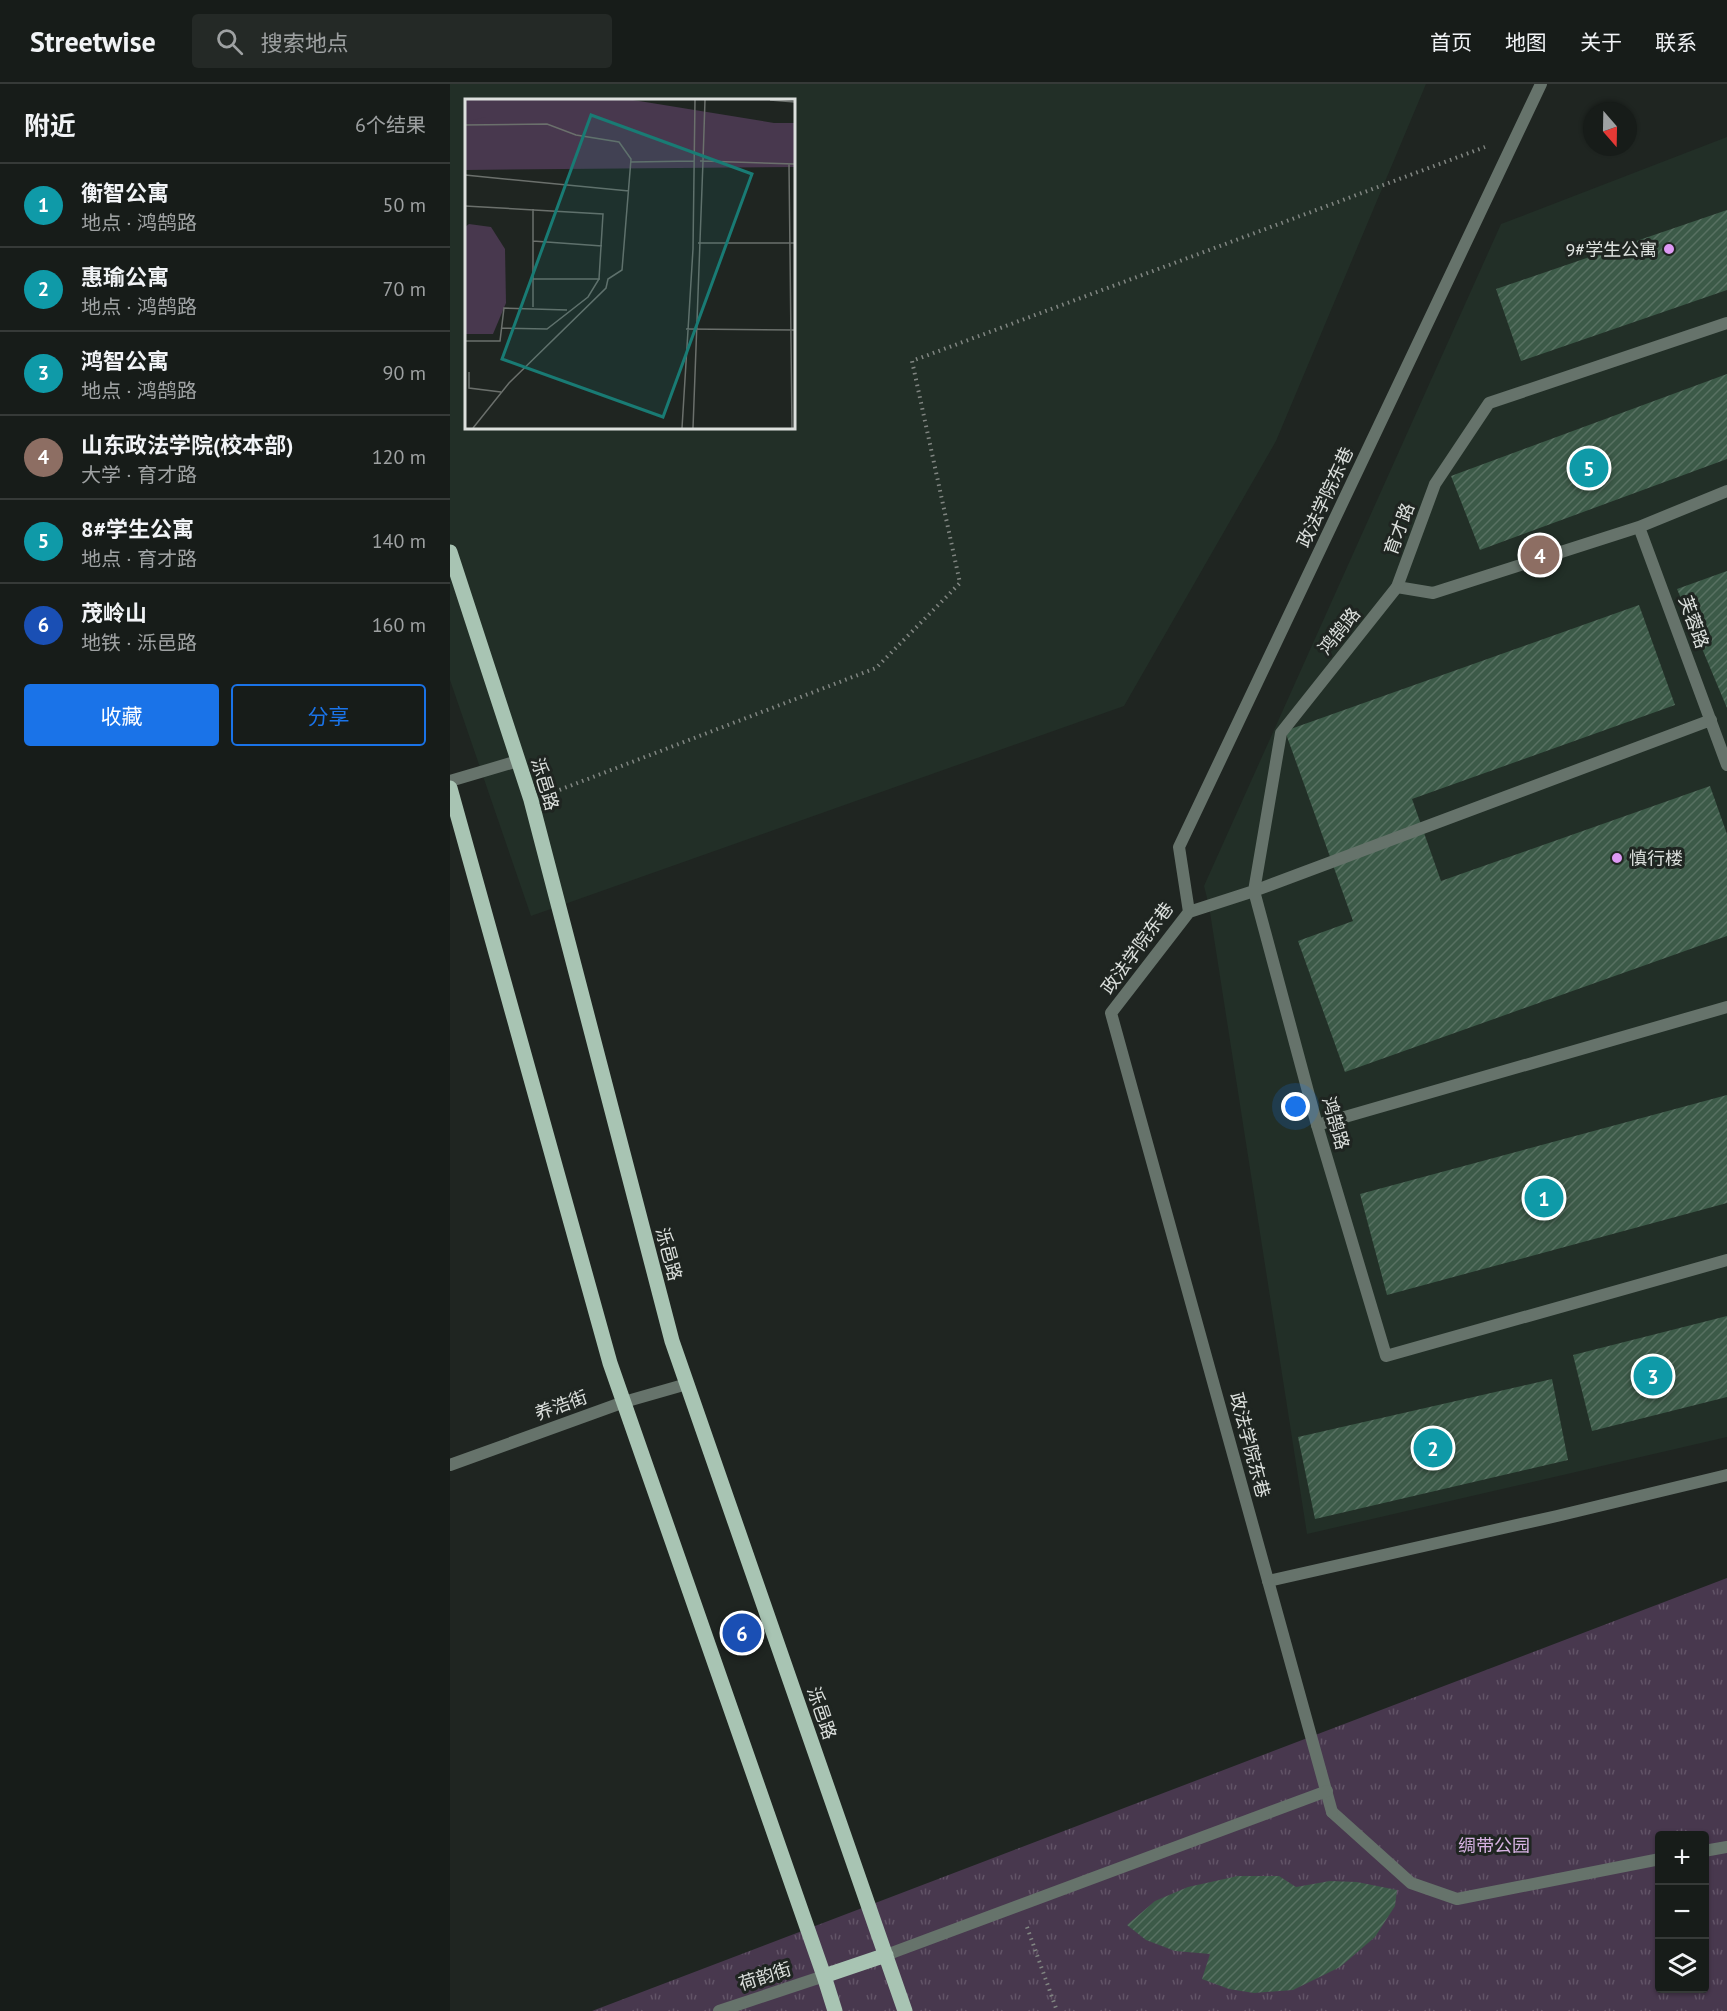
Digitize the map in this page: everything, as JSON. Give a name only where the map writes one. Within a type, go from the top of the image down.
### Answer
[{"type":"main road","name":"泺邑路","points":[[450,552],[531,800],[672,1341],[905,2011]]},
{"type":"main road","points":[[450,788],[610,1363],[835,2011]]},
{"type":"main road","points":[[824,1976],[886,1956]]},
{"type":"street","name":"政法学院东巷","points":[[1541,84],[1179,847],[1189,912],[1111,1013],[1332,1812],[1411,1883],[1457,1899],[1655,1860]]},
{"type":"street","name":"育才路","points":[[1397,587],[1435,484],[1489,403],[1727,323]]},
{"type":"street","points":[[1397,587],[1433,593],[1639,526],[1727,491]]},
{"type":"street","name":"芙蓉路","points":[[1639,526],[1727,765]]},
{"type":"street","name":"鸿鹄路","points":[[1397,587],[1281,733],[1254,891],[1317,1125],[1386,1356],[1727,1260]]},
{"type":"street","points":[[1189,912],[1254,891],[1711,720]]},
{"type":"street","points":[[450,781],[518,761]]},
{"type":"street","points":[[1317,1125],[1727,1007]]},
{"type":"street","name":"养浩街","points":[[450,1465],[624,1402],[687,1384]]},
{"type":"street","points":[[1269,1581],[1557,1516],[1727,1474]]},
{"type":"street","points":[[886,1956],[1327,1791]]},
{"type":"street","points":[[1709,1850],[1727,1847]]},
{"type":"street","name":"荷韵街","points":[[719,2011],[824,1976]]},
{"type":"path","points":[[531,800],[876,668],[960,583],[912,361],[1516,135]]},
{"type":"path","points":[[1020,1905],[1057,2011]]},
{"type":"shaded area","points":[[450,84],[1426,84],[1276,441],[1124,706],[531,916],[450,680]]},
{"type":"shaded area","points":[[1727,137],[1727,1437],[1307,1534],[1204,886],[1501,224]]},
{"type":"green space","name":"绸带公园","points":[[1727,1578],[1727,2011],[592,2011]]},
{"type":"building","name":"9#学生公寓","points":[[1727,210],[1727,290],[1521,361],[1496,289]]},
{"type":"building","points":[[1727,374],[1727,459],[1480,550],[1451,476]]},
{"type":"building","points":[[1727,571],[1727,708],[1677,589]]},
{"type":"building","name":"慎行楼","points":[[1639,605],[1675,705],[1412,799],[1441,881],[1710,786],[1727,834],[1727,936],[1345,1072],[1298,941],[1353,921],[1285,731]]},
{"type":"building","points":[[1727,1095],[1727,1203],[1387,1295],[1360,1194]]},
{"type":"building","points":[[1727,1316],[1727,1397],[1592,1431],[1573,1355]]},
{"type":"building","points":[[1552,1379],[1568,1460],[1315,1519],[1298,1437]]},
{"type":"building","points":[[1238,1876],[1279,1876],[1296,1887],[1330,1881],[1357,1882],[1397,1890],[1395,1906],[1375,1937],[1340,1967],[1293,1990],[1254,1993],[1229,1989],[1202,1979],[1210,1954],[1175,1951],[1146,1940],[1127,1925],[1155,1901],[1188,1887]]},
{"type":"place","name":"9#学生公寓","points":[[1669,249]]},
{"type":"place","name":"8#学生公寓","points":[[1589,468]]},
{"type":"place","name":"山东政法学院(校本部)","points":[[1540,555]]},
{"type":"place","name":"慎行楼","points":[[1617,858]]},
{"type":"place","name":"衡智公寓","points":[[1544,1198]]},
{"type":"place","name":"鸿智公寓","points":[[1653,1376]]},
{"type":"place","name":"惠瑜公寓","points":[[1433,1448]]},
{"type":"place","name":"茂岭山","points":[[742,1633]]}]
